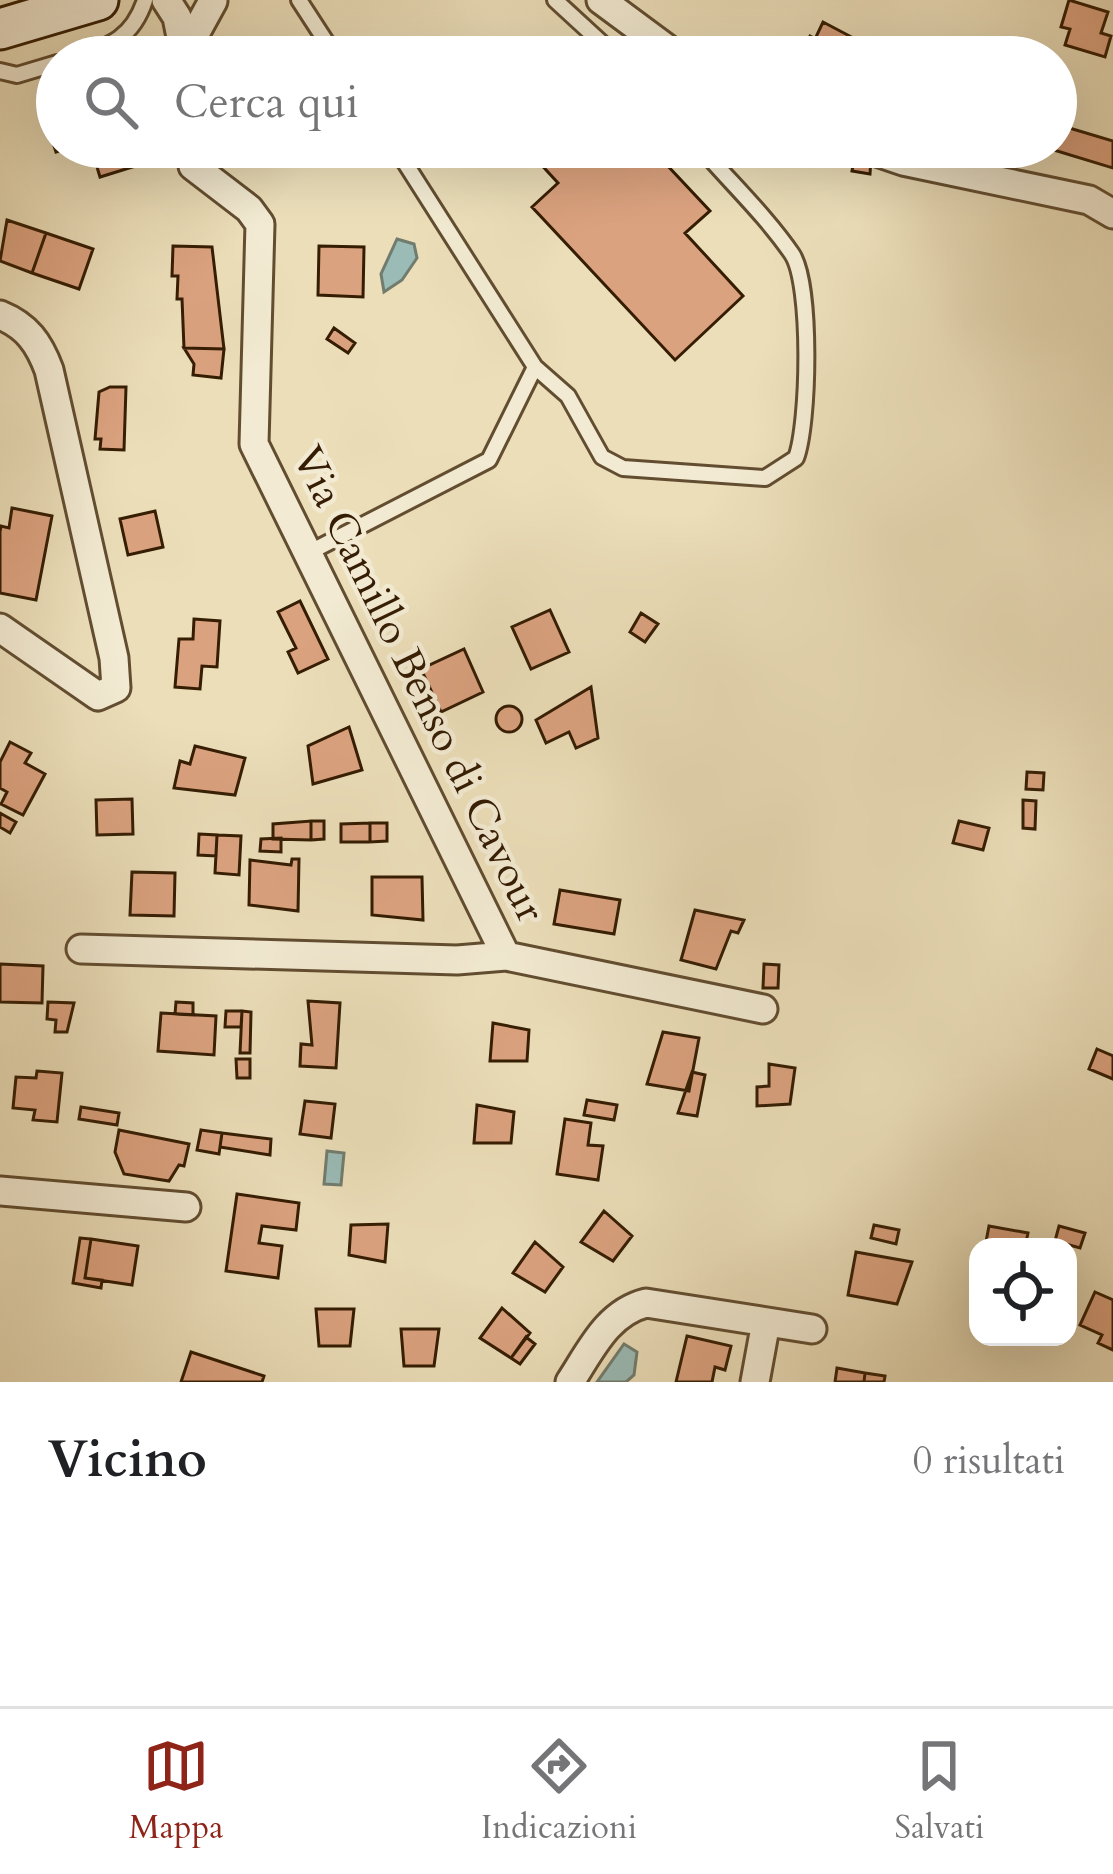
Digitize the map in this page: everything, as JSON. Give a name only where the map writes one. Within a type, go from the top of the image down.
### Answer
[{"type":"main road","points":[[0,28],[98,0]]},
{"type":"street","points":[[167,0],[215,1],[195,36]]},
{"type":"street","points":[[167,0],[181,36]]},
{"type":"street","points":[[601,0],[650,36]]},
{"type":"street","name":"Via Camillo Benso di Cavour","points":[[197,168],[249,209],[260,224],[254,444],[506,956],[763,1009]]},
{"type":"street","points":[[936,168],[1089,200],[1113,214]]},
{"type":"street","points":[[0,315],[20,323],[40,347],[50,370],[114,658],[116,688],[98,696],[0,628]]},
{"type":"street","points":[[81,949],[457,960],[506,956]]},
{"type":"street","points":[[0,1191],[186,1208]]},
{"type":"street","points":[[570,1382],[625,1309],[646,1303],[812,1329]]},
{"type":"street","points":[[755,1382],[766,1322]]},
{"type":"lane","points":[[124,36],[138,22],[145,0]]},
{"type":"lane","points":[[299,0],[322,36]]},
{"type":"lane","points":[[555,0],[594,36]]},
{"type":"lane","points":[[0,71],[17,75],[36,69]]},
{"type":"lane","points":[[408,168],[535,367],[568,395],[602,457],[623,468],[765,478],[796,458],[805,419],[801,282],[795,257],[718,168]]},
{"type":"lane","points":[[310,552],[489,460],[535,367]]},
{"type":"water","points":[[397,239],[414,244],[417,258],[402,280],[384,292],[381,274]]},
{"type":"water","points":[[327,1151],[344,1153],[341,1185],[324,1184]]},
{"type":"water","points":[[624,1344],[637,1352],[634,1375],[626,1382],[597,1382]]},
{"type":"building","points":[[1069,0],[1108,12],[1101,33],[1111,36],[1105,57],[1077,49],[1077,36],[1068,36],[1070,29],[1061,27]]},
{"type":"building","points":[[823,22],[850,36],[816,36]]},
{"type":"building","points":[[1077,130],[1113,141],[1113,168],[1077,157]]},
{"type":"building","points":[[97,168],[129,168],[100,177]]},
{"type":"building","points":[[544,168],[670,168],[710,211],[685,233],[743,296],[675,360],[532,207],[558,183]]},
{"type":"building","points":[[7,220],[46,233],[32,273],[0,261]]},
{"type":"building","points":[[46,233],[93,249],[79,289],[32,273]]},
{"type":"building","points":[[173,246],[212,247],[224,349],[184,348],[182,299],[177,299],[178,276],[172,276]]},
{"type":"building","points":[[319,246],[364,247],[363,297],[318,295]]},
{"type":"building","points":[[334,328],[355,343],[348,353],[327,339]]},
{"type":"building","points":[[184,348],[224,349],[221,378],[193,375],[194,364]]},
{"type":"building","points":[[126,387],[124,450],[100,449],[101,439],[95,439],[99,392]]},
{"type":"building","points":[[12,508],[52,516],[36,600],[0,593],[0,532],[1,526],[9,528]]},
{"type":"building","points":[[155,511],[163,547],[128,555],[120,519]]},
{"type":"building","points":[[300,601],[328,659],[298,673],[288,652],[296,648],[278,612]]},
{"type":"building","points":[[550,610],[569,652],[531,669],[512,627]]},
{"type":"building","points":[[641,613],[658,624],[645,642],[630,632]]},
{"type":"building","points":[[194,619],[220,621],[217,667],[202,666],[200,689],[175,687],[179,639],[193,639]]},
{"type":"building","points":[[464,649],[483,692],[441,712],[421,669]]},
{"type":"building","points":[[591,687],[598,738],[576,748],[569,732],[546,743],[536,720]]},
{"type":"building","points":[[509,706],[522,719],[509,732],[496,719]]},
{"type":"building","points":[[349,727],[362,770],[313,784],[308,746]]},
{"type":"building","points":[[10,742],[31,753],[25,763],[45,774],[23,815],[1,804],[7,792],[0,788],[0,762]]},
{"type":"building","points":[[195,746],[245,758],[235,795],[174,788],[180,761],[190,764]]},
{"type":"building","points":[[1027,772],[1044,773],[1043,790],[1026,789]]},
{"type":"building","points":[[132,799],[133,834],[97,835],[96,800]]},
{"type":"building","points":[[1023,800],[1036,801],[1035,829],[1023,828]]},
{"type":"building","points":[[0,813],[16,822],[10,833],[0,827]]},
{"type":"building","points":[[311,821],[324,821],[324,839],[311,840]]},
{"type":"building","points":[[311,821],[311,840],[273,839],[273,824]]},
{"type":"building","points":[[959,821],[989,828],[983,850],[953,843]]},
{"type":"building","points":[[370,823],[370,842],[341,842],[341,824]]},
{"type":"building","points":[[370,823],[387,823],[387,841],[370,842]]},
{"type":"building","points":[[199,834],[217,835],[216,856],[198,855]]},
{"type":"building","points":[[217,835],[241,836],[239,875],[215,873]]},
{"type":"building","points":[[281,838],[281,852],[260,851],[261,839]]},
{"type":"building","points":[[292,859],[299,859],[298,911],[249,905],[250,860],[291,865]]},
{"type":"building","points":[[132,872],[175,873],[174,916],[130,915]]},
{"type":"building","points":[[372,877],[422,877],[423,920],[372,915]]},
{"type":"building","points":[[560,890],[620,900],[614,934],[554,924]]},
{"type":"building","points":[[695,910],[744,920],[738,933],[731,931],[716,969],[681,960]]},
{"type":"building","points":[[0,964],[43,966],[42,1003],[0,1002]]},
{"type":"building","points":[[764,964],[779,965],[778,988],[763,988]]},
{"type":"building","points":[[308,1001],[340,1003],[336,1068],[300,1066],[301,1044],[312,1045]]},
{"type":"building","points":[[48,1002],[74,1003],[67,1032],[55,1032],[56,1020],[47,1019]]},
{"type":"building","points":[[176,1002],[193,1003],[193,1015],[175,1014]]},
{"type":"building","points":[[226,1011],[242,1011],[241,1027],[225,1027]]},
{"type":"building","points":[[242,1011],[251,1012],[250,1053],[240,1053]]},
{"type":"building","points":[[161,1013],[216,1016],[214,1055],[158,1051]]},
{"type":"building","points":[[493,1023],[529,1030],[527,1061],[490,1061]]},
{"type":"building","points":[[663,1032],[699,1038],[689,1091],[647,1084]]},
{"type":"building","points":[[1097,1049],[1113,1056],[1113,1079],[1089,1069]]},
{"type":"building","points":[[236,1059],[250,1059],[250,1078],[237,1078]]},
{"type":"building","points":[[769,1064],[795,1068],[790,1104],[757,1106],[757,1087],[769,1086]]},
{"type":"building","points":[[37,1071],[62,1073],[57,1122],[33,1120],[35,1110],[13,1108],[16,1077],[36,1078]]},
{"type":"building","points":[[692,1072],[705,1075],[697,1116],[678,1113]]},
{"type":"building","points":[[587,1100],[617,1105],[614,1120],[584,1115]]},
{"type":"building","points":[[305,1101],[335,1104],[331,1138],[300,1134]]},
{"type":"building","points":[[477,1105],[514,1112],[511,1143],[474,1143]]},
{"type":"building","points":[[81,1107],[119,1113],[117,1125],[79,1119]]},
{"type":"building","points":[[565,1119],[591,1123],[588,1145],[603,1146],[598,1180],[557,1174]]},
{"type":"building","points":[[119,1130],[189,1144],[184,1166],[179,1165],[169,1181],[124,1174],[115,1152]]},
{"type":"building","points":[[201,1130],[222,1133],[219,1154],[197,1150]]},
{"type":"building","points":[[222,1133],[271,1139],[270,1155],[220,1147]]},
{"type":"building","points":[[237,1194],[299,1203],[296,1230],[262,1226],[259,1243],[282,1246],[278,1278],[226,1271]]},
{"type":"building","points":[[604,1211],[632,1236],[613,1261],[581,1242]]},
{"type":"building","points":[[388,1224],[385,1262],[349,1255],[351,1225]]},
{"type":"building","points":[[874,1225],[899,1230],[896,1244],[871,1238]]},
{"type":"building","points":[[989,1226],[1028,1233],[1027,1238],[987,1238]]},
{"type":"building","points":[[1059,1226],[1085,1233],[1080,1248],[1077,1238],[1056,1238]]},
{"type":"building","points":[[80,1238],[91,1239],[85,1278],[102,1280],[101,1288],[73,1283]]},
{"type":"building","points":[[91,1239],[138,1246],[132,1285],[85,1278]]},
{"type":"building","points":[[535,1242],[563,1267],[545,1292],[513,1273]]},
{"type":"building","points":[[856,1252],[912,1262],[897,1304],[848,1295]]},
{"type":"building","points":[[1095,1292],[1113,1300],[1113,1350],[1098,1343],[1102,1335],[1080,1325]]},
{"type":"building","points":[[502,1308],[530,1333],[511,1358],[480,1338]]},
{"type":"building","points":[[316,1309],[354,1309],[350,1346],[319,1346]]},
{"type":"building","points":[[401,1329],[439,1329],[434,1366],[404,1366]]},
{"type":"building","points":[[687,1336],[731,1346],[725,1370],[715,1367],[712,1382],[676,1382]]},
{"type":"building","points":[[526,1337],[535,1344],[520,1364],[511,1358]]},
{"type":"building","points":[[191,1352],[264,1376],[262,1382],[181,1382]]},
{"type":"building","points":[[837,1368],[865,1373],[864,1382],[835,1382]]},
{"type":"building","points":[[865,1373],[885,1376],[884,1382],[864,1382]]}]
